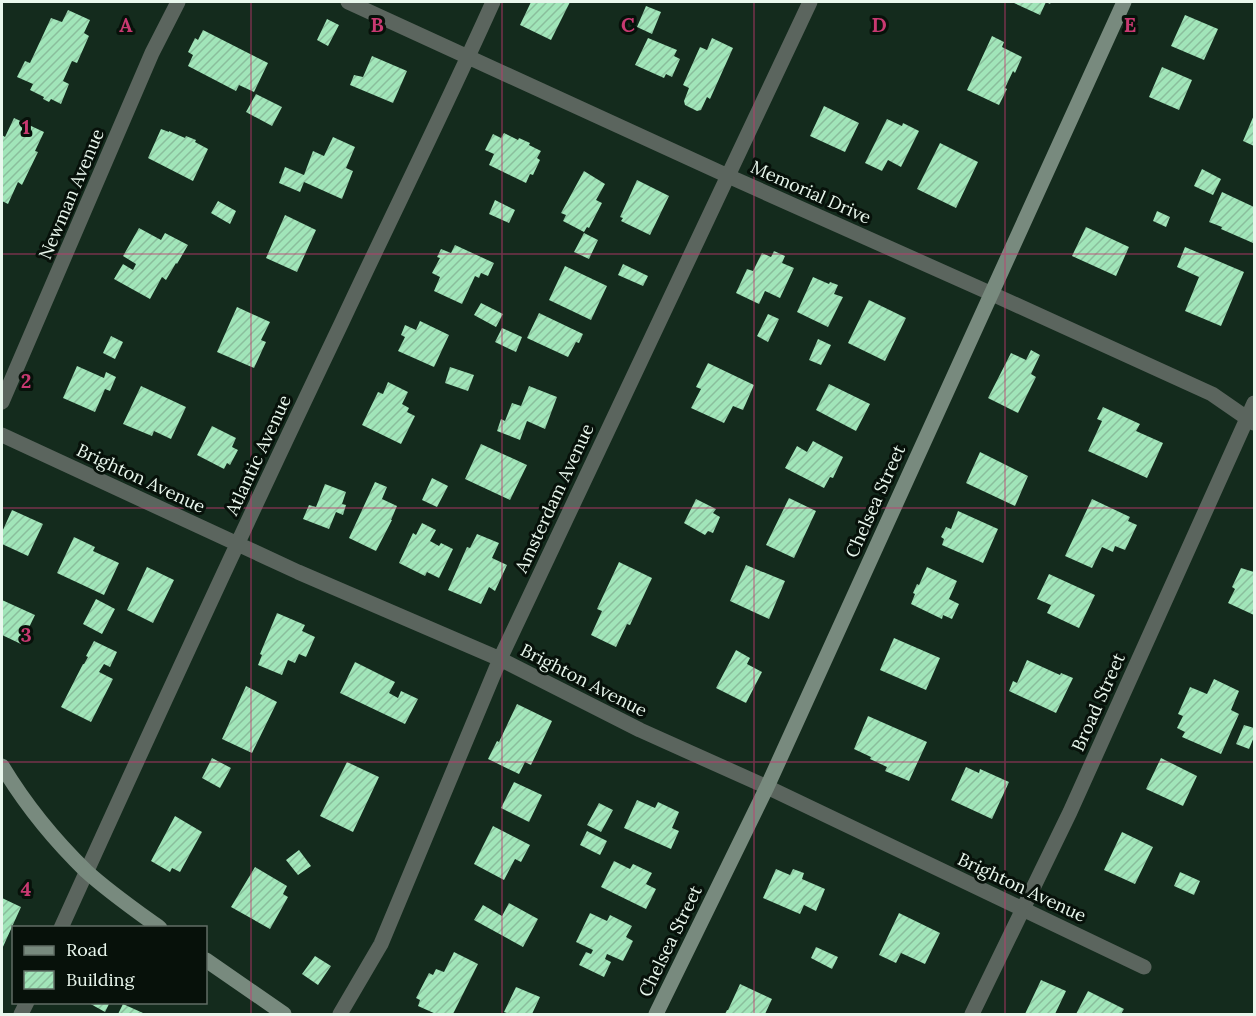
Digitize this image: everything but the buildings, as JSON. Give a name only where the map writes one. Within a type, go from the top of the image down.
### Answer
[{"type":"street","name":"Newman Avenue","points":[[2,402],[152,53],[178,2]]},
{"type":"street","name":"Memorial Drive","points":[[348,2],[1212,394],[1251,420]]},
{"type":"street","name":"Atlantic Avenue","points":[[61,926],[493,2]]},
{"type":"street","name":"Amsterdam Avenue","points":[[340,1014],[381,944],[500,659],[810,2]]},
{"type":"street","name":"Chelsea Street","points":[[656,1014],[766,787],[1124,2]]},
{"type":"street","name":"Broad Street","points":[[972,1014],[1070,812],[1251,420],[1254,403]]},
{"type":"street","name":"Brighton Avenue","points":[[2,435],[238,544],[500,659],[640,730],[766,787],[1144,967]]},
{"type":"street","points":[[2,766],[38,817],[87,871],[159,926]]},
{"type":"street","points":[[207,961],[284,1014]]}]
